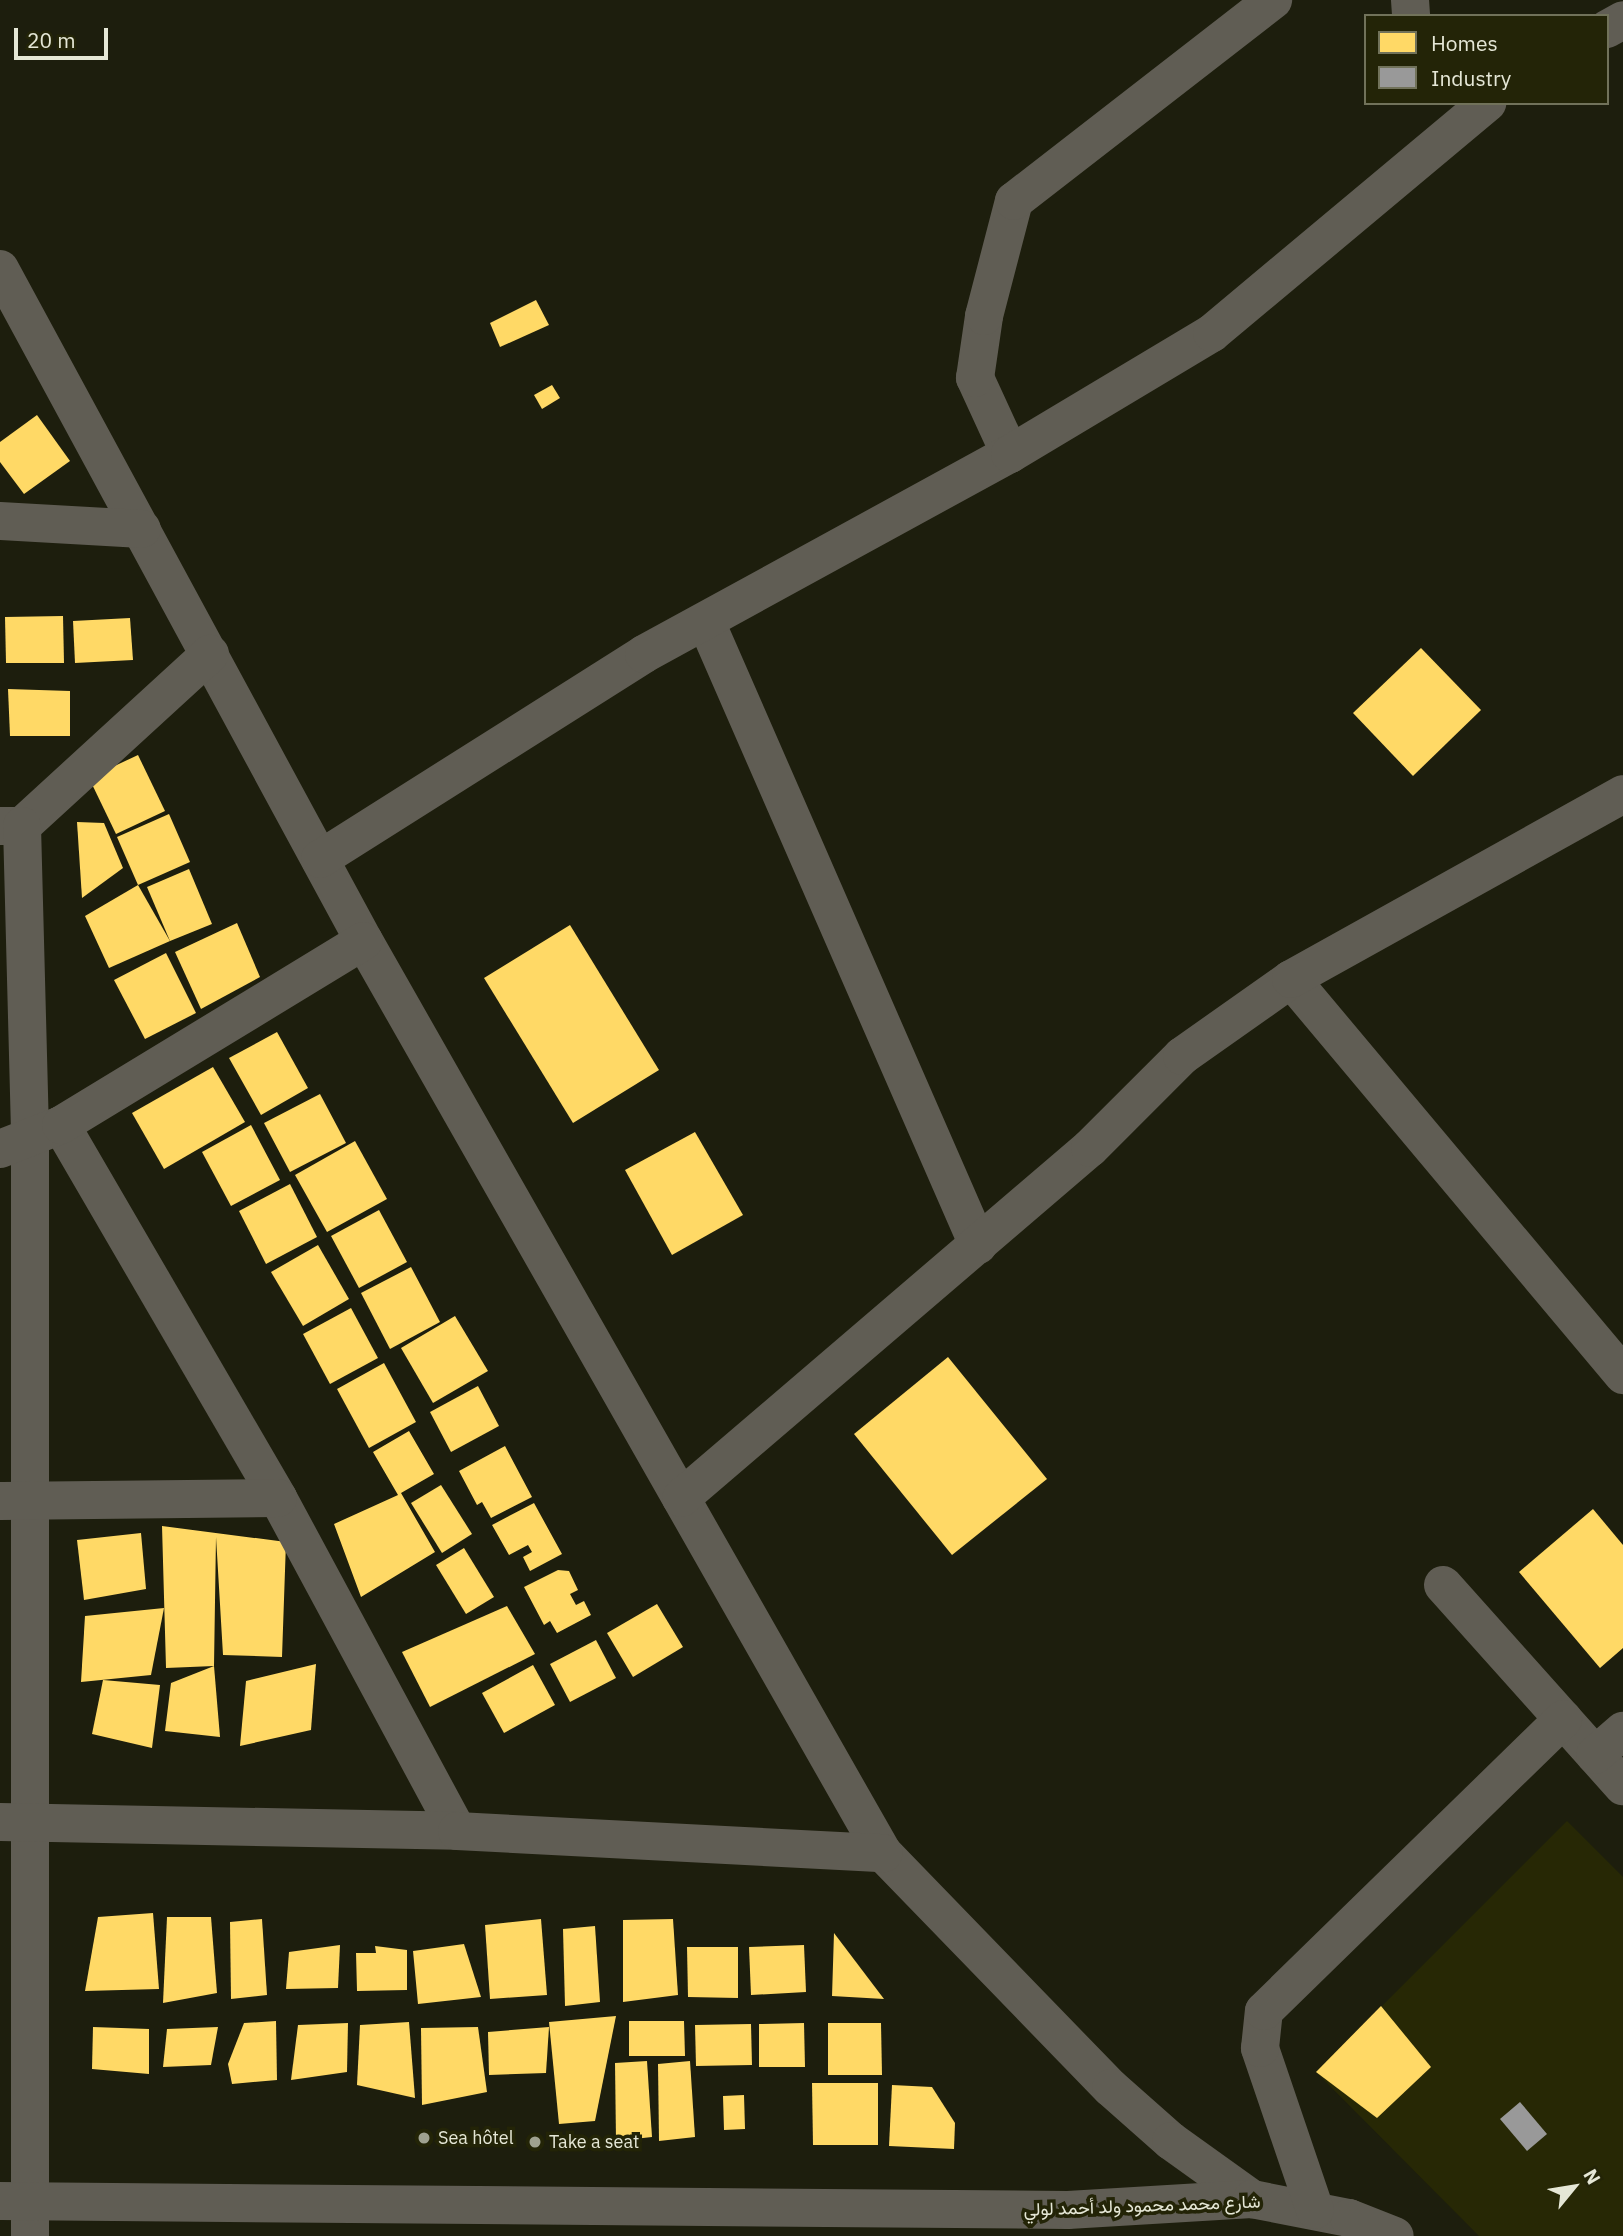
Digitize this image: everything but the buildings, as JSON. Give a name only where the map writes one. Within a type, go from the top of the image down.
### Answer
[{"type":"street","points":[[1010,454],[975,378],[984,316],[1014,201],[1273,0]]},
{"type":"street","points":[[320,859],[644,654],[1010,454],[1212,333],[1445,118],[1481,105]]},
{"type":"street","points":[[0,269],[364,942],[883,1853],[1111,2088],[1171,2141],[1252,2199]]},
{"type":"street","points":[[0,521],[142,529]]},
{"type":"street","points":[[706,622],[978,1245]]},
{"type":"street","points":[[21,2212],[13,1501],[30,1138],[11,826],[210,654]]},
{"type":"street","points":[[681,1498],[1090,1148],[1182,1056],[1291,979],[1623,793]]},
{"type":"street","points":[[30,1138],[364,942]]},
{"type":"street","points":[[1291,979],[1623,1375]]},
{"type":"street","points":[[30,1138],[278,1498],[457,1830]]},
{"type":"street","points":[[13,1501],[278,1498]]},
{"type":"street","points":[[1443,1585],[1563,1719],[1609,1743],[1623,1786]]},
{"type":"street","points":[[1315,2210],[1260,2048],[1264,2011],[1563,1719]]},
{"type":"street","points":[[16,1822],[457,1830],[883,1853]]},
{"type":"street","name":"شارع محمد محمود ولد أحمد لولي","points":[[21,2212],[460,2220],[1018,2223],[1252,2199],[1315,2210],[1395,2236]]},
{"type":"shaded area","points":[[1567,1821],[1623,1877],[1623,2236],[1479,2236],[1316,2072]]},
{"type":"place","name":"Sea hôtel","points":[[424,2138]]},
{"type":"place","name":"Take a seat","points":[[535,2142]]}]
